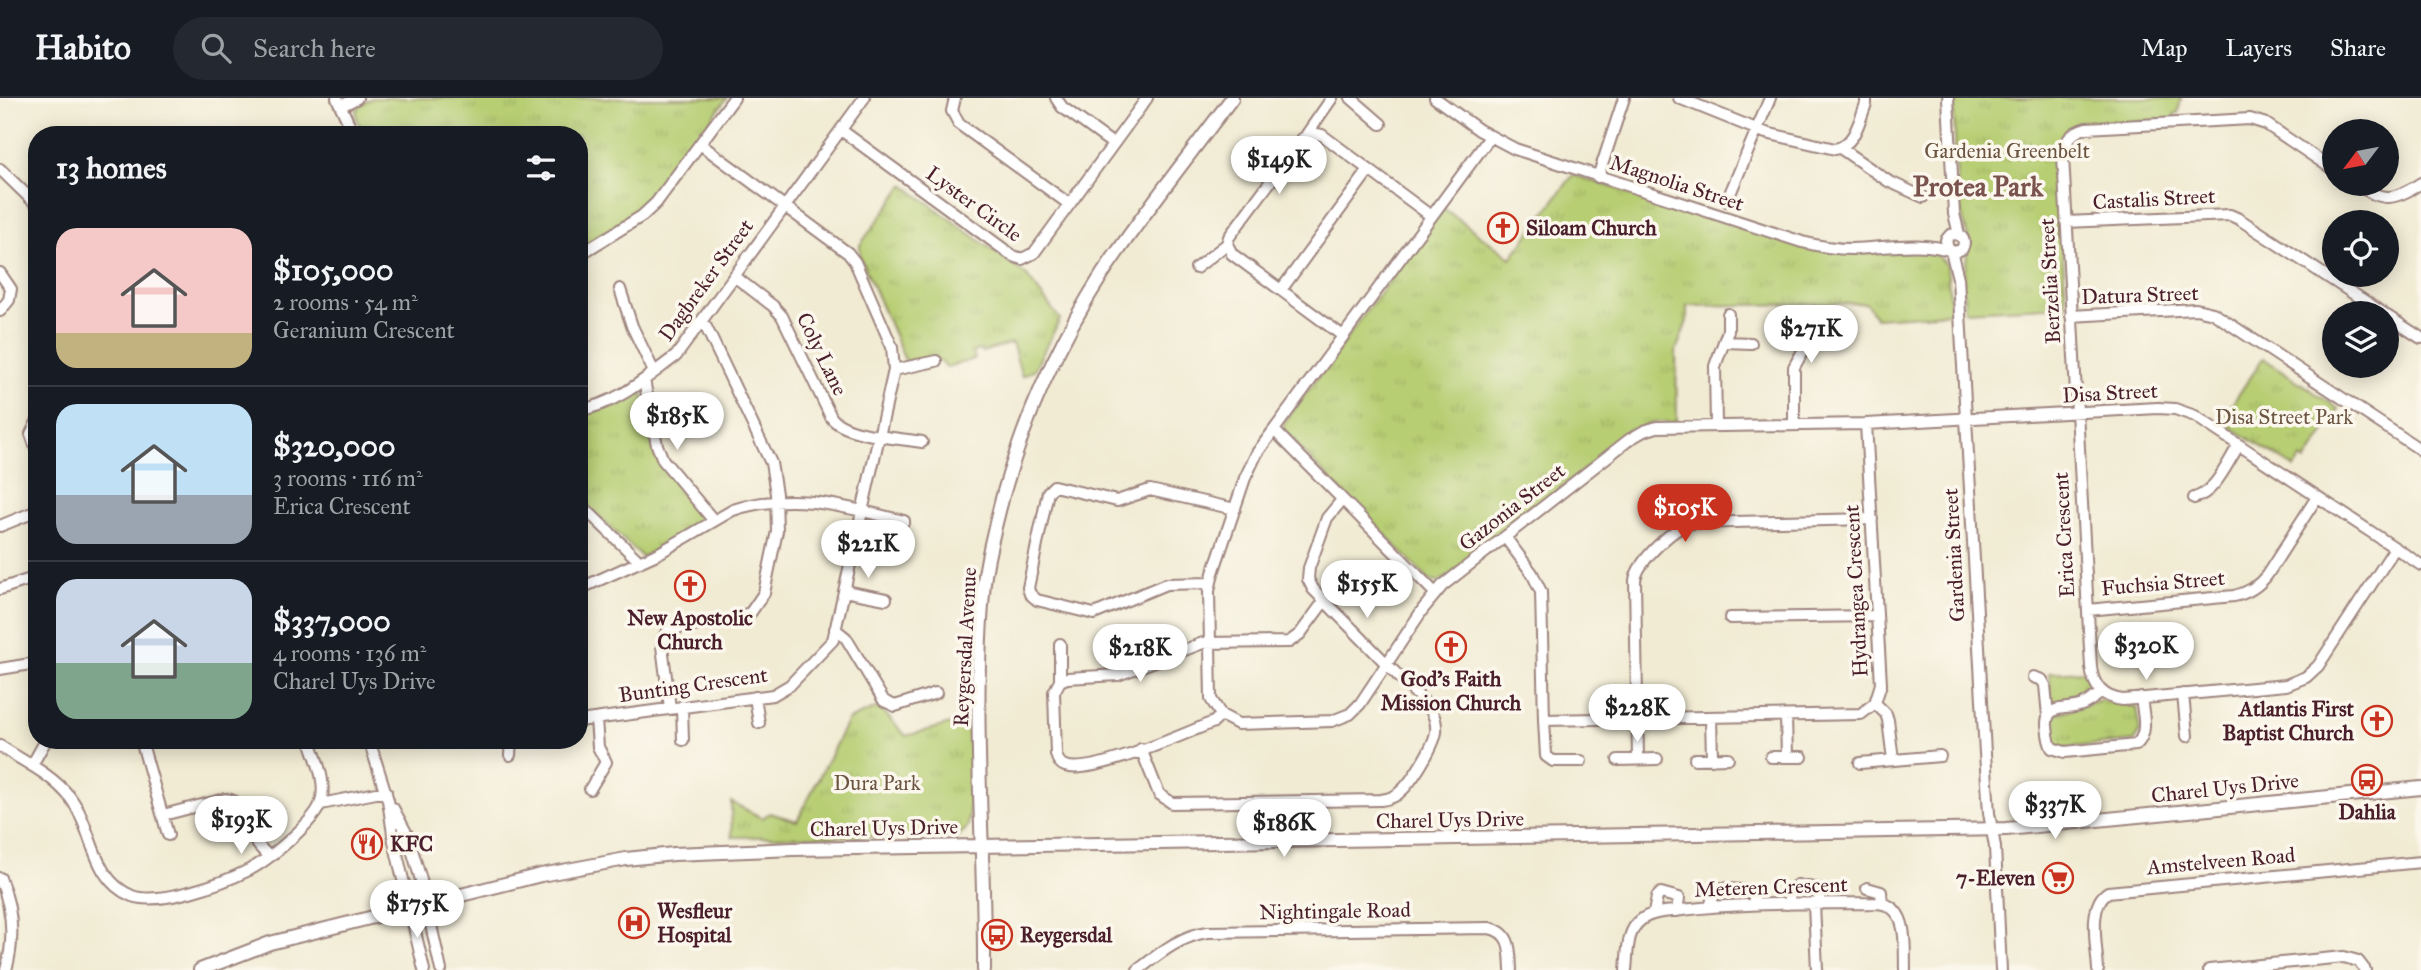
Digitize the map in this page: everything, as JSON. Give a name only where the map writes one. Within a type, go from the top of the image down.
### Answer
[{"type":"main road","name":"Reygersdal Avenue","points":[[984,970],[979,697],[984,582],[1013,463],[1049,371],[1089,297],[1118,252],[1232,98]]},
{"type":"main road","name":"Charel Uys Drive","points":[[200,970],[270,943],[410,906],[579,867],[674,854],[793,849],[1992,829],[2421,788]]},
{"type":"street","points":[[350,126],[339,102],[357,98]]},
{"type":"street","points":[[588,249],[649,210],[734,98]]},
{"type":"street","points":[[785,205],[864,98]]},
{"type":"street","points":[[955,98],[952,111],[959,124],[1069,204]]},
{"type":"street","points":[[1056,98],[1062,107],[1113,144]]},
{"type":"street","name":"Lyster Circle","points":[[841,130],[1019,259],[1025,259],[1032,255],[1147,98]]},
{"type":"street","points":[[1196,268],[1227,244],[1229,237],[1332,98]]},
{"type":"street","points":[[1351,98],[1381,124]]},
{"type":"street","name":"Magnolia Street","points":[[1435,98],[1490,137],[1528,154],[1809,244],[1849,249],[1953,242]]},
{"type":"street","points":[[1598,177],[1624,98]]},
{"type":"street","points":[[1679,98],[1698,102],[1756,130],[1840,148],[1888,181],[1923,197]]},
{"type":"street","points":[[1727,201],[1770,98]]},
{"type":"street","points":[[1840,148],[1851,140],[1866,98]]},
{"type":"street","name":"Gardenia Street","points":[[1948,98],[1953,242],[1958,278],[1985,753],[1995,846],[2001,970]]},
{"type":"street","name":"Berzelia Street","points":[[2076,414],[2064,148],[2071,135],[2086,128],[2256,120],[2322,162]]},
{"type":"street","points":[[1307,134],[1321,135],[1431,216]]},
{"type":"street","points":[[1060,643],[1060,681],[1054,692],[1056,754],[1059,763],[1068,767],[1093,766],[1214,722],[1221,715],[1211,699],[1210,583],[1248,469],[1273,430],[1490,137]]},
{"type":"street","name":"Bunting Crescent","points":[[588,720],[773,695],[790,685],[832,640],[894,370],[892,347],[855,262],[839,245],[700,144]]},
{"type":"street","points":[[0,169],[28,196]]},
{"type":"street","points":[[1281,290],[1369,170]]},
{"type":"street","points":[[2399,195],[2421,183]]},
{"type":"street","name":"Dagbreker Street","points":[[588,408],[601,405],[644,380],[676,356],[785,205]]},
{"type":"street","name":"Castalis Street","points":[[2066,222],[2230,215],[2364,301]]},
{"type":"street","points":[[1227,244],[1232,254],[1343,335]]},
{"type":"street","points":[[0,273],[10,289],[9,300],[0,311]]},
{"type":"street","name":"Coly Lane","points":[[734,276],[782,316],[834,421],[841,427],[922,442]]},
{"type":"street","points":[[620,289],[639,344],[654,372]]},
{"type":"street","name":"Datura Street","points":[[2071,316],[2196,309],[2207,311],[2421,450]]},
{"type":"street","points":[[1794,424],[1794,367],[1814,328],[1814,312]]},
{"type":"street","points":[[1716,425],[1715,366],[1728,331],[1728,314]]},
{"type":"street","points":[[683,740],[662,646],[663,637],[675,628],[732,621],[746,616],[755,608],[764,593],[776,531],[771,463],[706,327],[700,322]]},
{"type":"street","name":"Castalis Street","points":[[2399,324],[2421,338]]},
{"type":"street","points":[[1808,341],[1838,341]]},
{"type":"street","points":[[1724,342],[1751,342]]},
{"type":"street","points":[[894,370],[936,362]]},
{"type":"street","points":[[644,380],[657,445],[663,460],[714,521]]},
{"type":"street","name":"Disa Street","points":[[1965,418],[2175,409],[2194,416],[2421,565]]},
{"type":"street","name":"Erica Crescent","points":[[2076,414],[2092,678],[2102,692]]},
{"type":"street","name":"Gazonia Street","points":[[1221,715],[1238,724],[1338,720],[1356,710],[1435,593],[1637,435],[1657,427],[1866,424],[1965,418]]},
{"type":"street","name":"Hydrangea Crescent","points":[[1544,720],[1854,715],[1866,711],[1875,703],[1881,684],[1866,424]]},
{"type":"street","points":[[1273,430],[1435,593]]},
{"type":"street","points":[[2194,498],[2210,489],[2239,445]]},
{"type":"street","points":[[1210,583],[1166,584],[1094,614],[1034,599],[1028,584],[1048,492],[1057,486],[1121,501],[1142,490],[1150,490],[1235,509]]},
{"type":"street","name":"Fuchsia Street","points":[[2088,610],[2246,593],[2258,586],[2267,576],[2317,497]]},
{"type":"street","points":[[1141,750],[1159,794],[1172,803],[1381,800],[1392,797],[1405,787],[1432,745],[1436,725],[1428,706],[1310,584],[1308,568],[1327,518],[1342,500]]},
{"type":"street","points":[[588,585],[640,562],[743,507],[819,501],[905,521]]},
{"type":"street","points":[[588,512],[640,562]]},
{"type":"street","points":[[0,526],[28,515]]},
{"type":"street","points":[[1638,760],[1636,574],[1643,562],[1685,524],[1872,519]]},
{"type":"street","points":[[1504,537],[1532,573],[1541,592],[1546,757],[1553,761],[1581,761]]},
{"type":"street","points":[[2048,716],[2056,709],[2082,705],[2102,692],[2117,699],[2141,698],[2286,685],[2306,677],[2318,666],[2395,548]]},
{"type":"street","points":[[0,589],[28,580]]},
{"type":"street","points":[[844,591],[886,599]]},
{"type":"street","points":[[1060,681],[1067,678],[1118,675],[1203,643],[1289,642],[1300,634],[1325,600]]},
{"type":"street","points":[[1730,618],[1877,616]]},
{"type":"street","points":[[835,629],[846,638],[884,701],[895,706],[936,693]]},
{"type":"street","points":[[0,669],[28,664]]},
{"type":"street","points":[[2033,677],[2044,682],[2049,741],[2052,748],[2059,752],[2139,743],[2143,735],[2141,698]]},
{"type":"street","points":[[2183,694],[2188,736]]},
{"type":"street","points":[[755,697],[759,723]]},
{"type":"street","points":[[1875,703],[1888,720],[1893,760]]},
{"type":"street","points":[[1786,716],[1787,757]]},
{"type":"street","points":[[1711,717],[1712,759]]},
{"type":"street","points":[[590,789],[606,762],[598,747],[596,719]]},
{"type":"street","points":[[0,746],[59,785],[74,803],[85,823],[103,872],[128,894],[144,899],[171,897],[242,873],[268,856],[313,819],[321,804],[323,784],[313,749]]},
{"type":"street","points":[[32,765],[41,749]]},
{"type":"street","points":[[144,749],[168,835]]},
{"type":"street","points":[[372,749],[387,795],[408,836],[441,970]]},
{"type":"street","points":[[510,749],[510,755]]},
{"type":"street","points":[[1860,763],[1940,756]]},
{"type":"street","points":[[1771,757],[1802,757]]},
{"type":"street","points":[[1695,759],[1728,758]]},
{"type":"street","points":[[1618,760],[1657,759]]},
{"type":"street","points":[[321,804],[387,795]]},
{"type":"street","points":[[387,795],[394,841],[424,970]]},
{"type":"street","points":[[163,815],[232,799],[240,806],[250,833],[268,856]]},
{"type":"street","name":"Amstelveen Road","points":[[2098,970],[2095,911],[2100,898],[2108,892],[2421,862]]},
{"type":"street","points":[[0,878],[11,941],[6,970]]},
{"type":"street","points":[[1787,904],[1792,889],[1797,885],[1818,889],[1817,970]]},
{"type":"street","points":[[1710,906],[1714,893],[1720,888],[1750,891],[1754,896],[1754,904]]},
{"type":"street","points":[[1867,888],[1881,892],[1882,903],[1894,909],[1902,922],[1905,970]]},
{"type":"street","points":[[1626,970],[1629,940],[1634,928],[1642,919],[1654,914],[1657,897],[1661,893],[1679,898],[1677,911]]},
{"type":"street","name":"Meteren Crescent","points":[[1654,914],[1710,906],[1882,903]]},
{"type":"street","name":"Nightingale Road","points":[[1138,970],[1176,942],[1208,932],[1489,928],[1499,931],[1508,940],[1511,970]]},
{"type":"street","points":[[2208,970],[2344,957],[2358,961],[2365,970]]},
{"type":"green space","points":[[373,98],[727,98],[649,202],[588,242],[588,126],[360,126],[356,117],[357,109]]},
{"type":"green space","name":"Gardenia Greenbelt","points":[[1953,98],[2181,98],[2178,113],[2174,114],[2175,119],[2088,124],[2061,143],[2057,160],[2066,306],[1965,311],[1963,282],[1969,241],[1958,201]]},
{"type":"green space","points":[[1573,175],[1802,247],[1853,253],[1931,250],[1947,265],[1951,313],[1876,318],[1866,303],[1687,306],[1687,321],[1676,351],[1677,422],[1655,422],[1635,430],[1445,579],[1430,581],[1284,432],[1284,423],[1443,208],[1511,258]]},
{"type":"green space","points":[[904,185],[1026,275],[1060,319],[1034,370],[1022,376],[1012,343],[973,352],[975,359],[947,367],[932,359],[905,360],[860,257],[860,245]]},
{"type":"green space","name":"Disa Street Park","points":[[2263,358],[2339,409],[2305,462],[2301,459],[2295,468],[2221,421]]},
{"type":"green space","points":[[637,390],[643,394],[655,456],[704,516],[701,523],[642,557],[588,507],[588,413],[601,410]]},
{"type":"green space","points":[[2084,671],[2091,691],[2090,696],[2071,704],[2061,705],[2051,701],[2049,673]]},
{"type":"green space","points":[[2101,700],[2136,707],[2140,732],[2135,741],[2061,748],[2052,740],[2052,717],[2055,714]]},
{"type":"green space","name":"Dura Park","points":[[879,707],[906,736],[969,719],[972,772],[968,827],[958,836],[732,837],[731,802],[762,818],[770,813],[797,821],[848,720]]},
{"type":"place","name":"Siloam Church","points":[[1503,228]]},
{"type":"place","name":"New Apostolic Church","points":[[690,586]]},
{"type":"place","name":"God's Faith Mission Church","points":[[1451,647]]},
{"type":"place","name":"Atlantis First Baptist Church","points":[[2377,721]]},
{"type":"place","name":"Dahlia","points":[[2367,780]]},
{"type":"place","name":"KFC","points":[[367,844]]},
{"type":"place","name":"7-Eleven","points":[[2058,878]]},
{"type":"place","name":"Wesfleur Hospital","points":[[634,923]]},
{"type":"place","name":"Reygersdal","points":[[997,935]]},
{"type":"district","name":"Protea Park","points":[[1978,186]]}]
